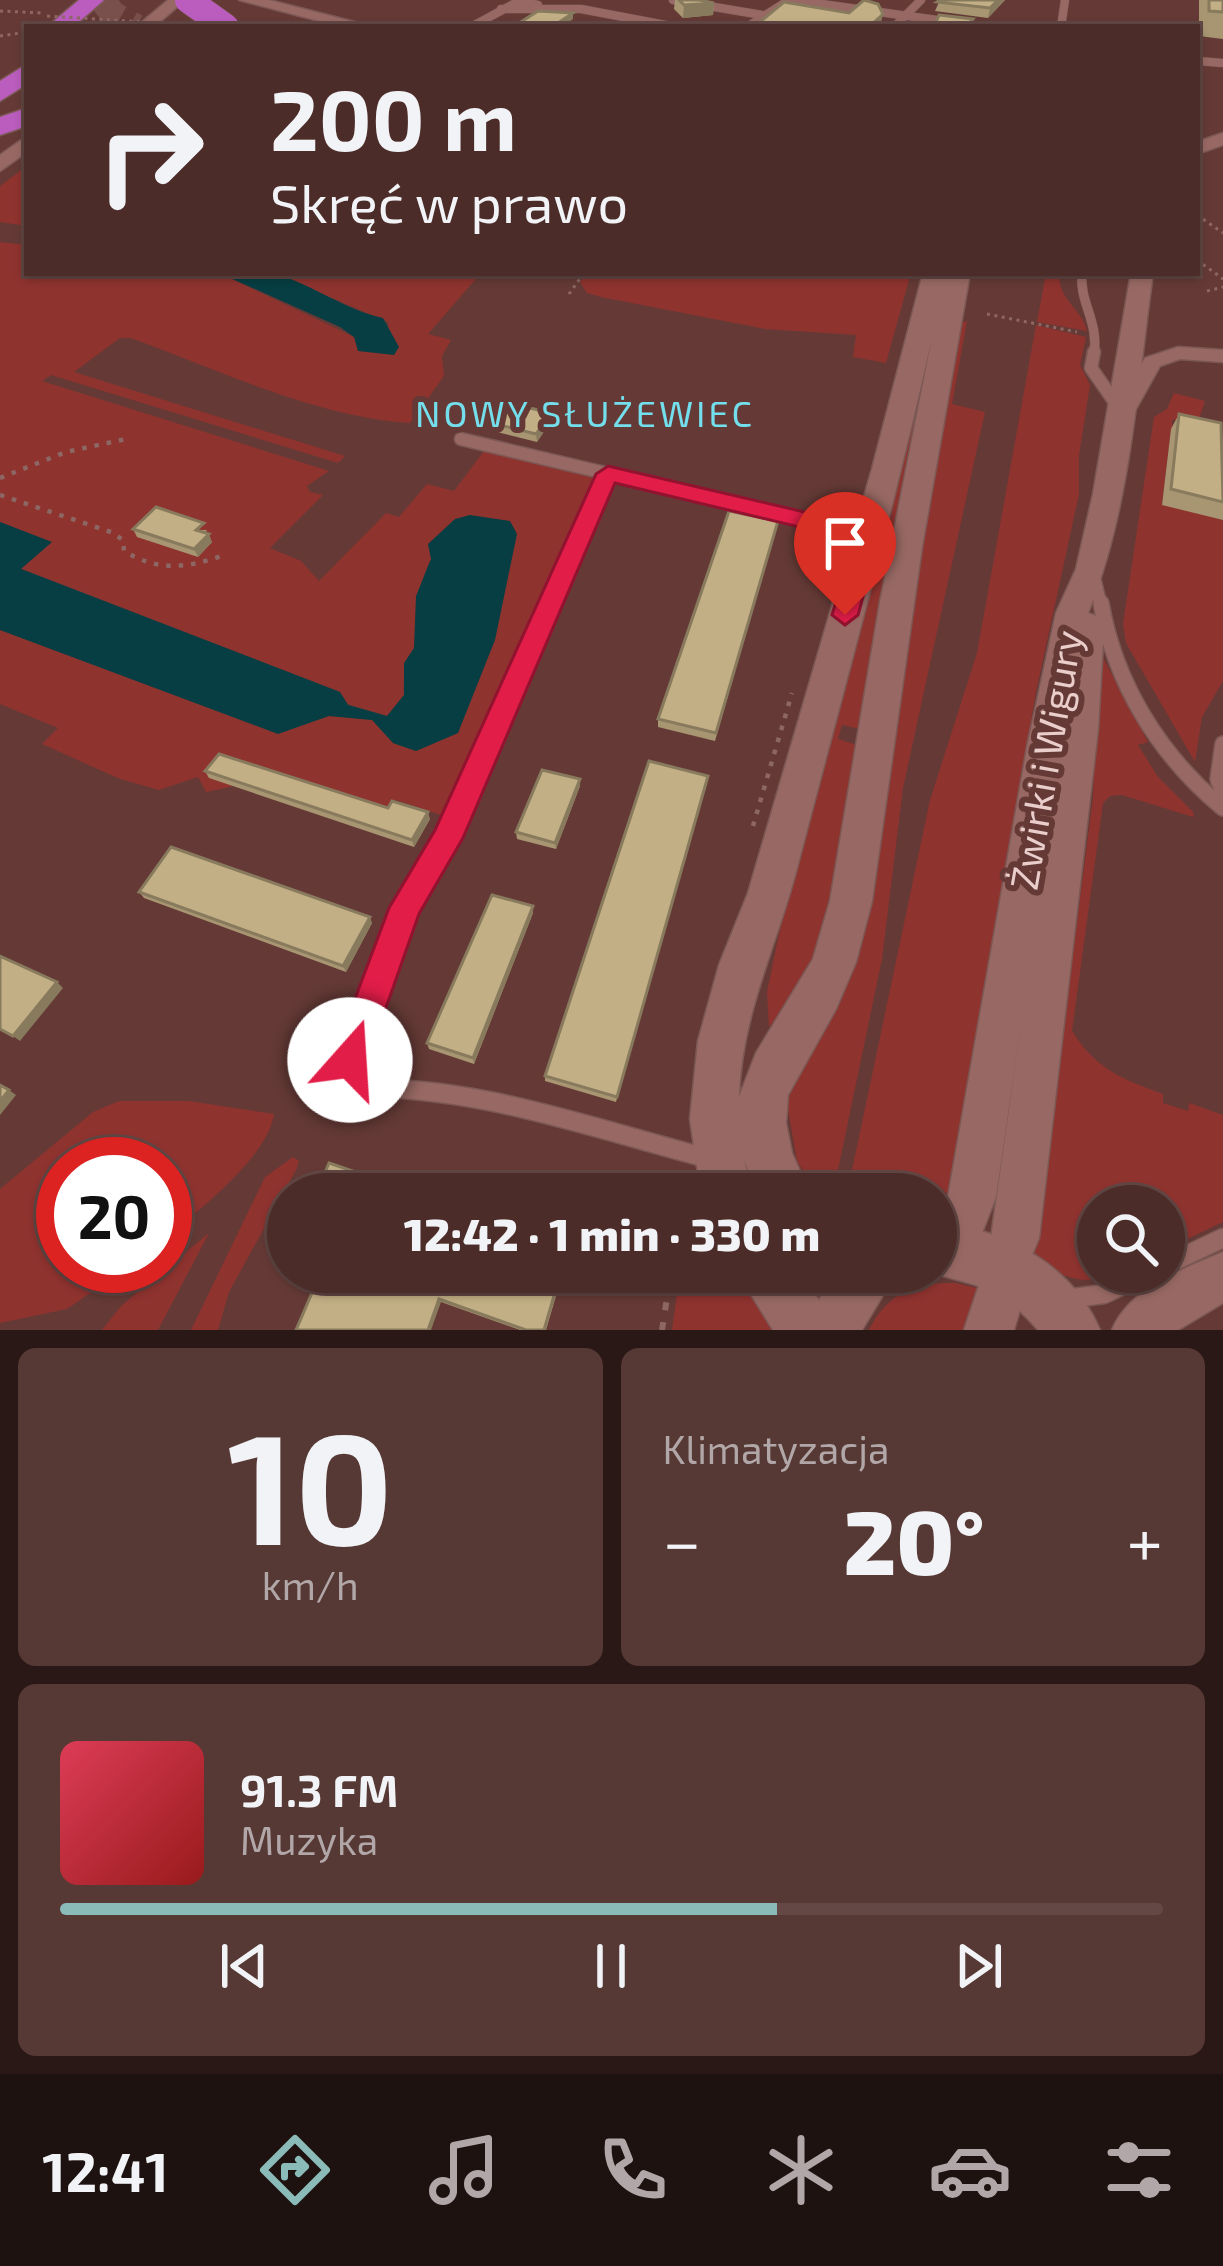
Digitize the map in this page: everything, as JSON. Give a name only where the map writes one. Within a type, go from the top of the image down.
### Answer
[{"type":"highway","points":[[63,24],[93,0]]},
{"type":"highway","points":[[92,24],[122,10]]},
{"type":"highway","points":[[188,12],[218,24]]},
{"type":"highway","points":[[0,70],[21,48]]},
{"type":"highway","points":[[0,93],[21,48]]},
{"type":"main road","points":[[230,1],[349,24]]},
{"type":"main road","points":[[722,1173],[715,1097],[742,955],[770,893],[933,276]]},
{"type":"main road","points":[[777,1173],[765,1139],[764,1093],[770,1071],[820,995],[844,928],[892,630],[957,276]]},
{"type":"main road","points":[[957,1252],[1012,1270],[1027,1316]]},
{"type":"main road","points":[[780,1293],[807,1330]]},
{"type":"main road","points":[[833,1330],[852,1293]]},
{"type":"street","points":[[148,24],[177,0]]},
{"type":"street","points":[[170,24],[198,0]]},
{"type":"street","points":[[0,144],[24,122]]},
{"type":"street","points":[[0,165],[24,145]]},
{"type":"street","name":"Żwirki i Wigury","points":[[1015,1238],[1081,729],[1091,569],[1123,413],[1124,369],[1141,276]]},
{"type":"street","points":[[1123,413],[1152,362],[1178,353],[1223,356]]},
{"type":"street","name":"Żwirki i Wigury","points":[[957,1224],[972,1196],[1054,699],[1072,613],[1091,569]]},
{"type":"street","points":[[1137,1330],[1176,1300],[1223,1277]]},
{"type":"lane","points":[[580,9],[595,0]]},
{"type":"lane","points":[[673,0],[762,15]]},
{"type":"lane","points":[[751,24],[791,0],[970,24]]},
{"type":"lane","points":[[897,24],[921,0]]},
{"type":"lane","points":[[475,24],[500,5],[555,8]]},
{"type":"lane","points":[[500,5],[580,9],[660,24]]},
{"type":"lane","points":[[1082,276],[1080,291],[1096,313],[1099,330],[1091,368],[1123,413]]},
{"type":"lane","points":[[461,439],[868,535]]},
{"type":"lane","points":[[608,474],[447,838],[405,908],[342,1088],[400,1082],[487,1094],[711,1173]]},
{"type":"lane","points":[[1091,569],[1104,609],[1108,643],[1167,753],[1184,776],[1223,808]]},
{"type":"lane","points":[[1223,744],[1218,779],[1223,792]]},
{"type":"lane","points":[[1185,1256],[1223,1238]]},
{"type":"lane","points":[[1027,1316],[1106,1293]]},
{"type":"path","points":[[0,10],[188,12]]},
{"type":"path","points":[[568,294],[582,276]]},
{"type":"path","points":[[1207,290],[1223,287]]},
{"type":"path","points":[[987,314],[1089,334]]},
{"type":"path","points":[[0,478],[66,452],[125,440]]},
{"type":"path","points":[[0,495],[111,532],[123,540],[124,551],[142,564],[192,568],[224,555]]},
{"type":"path","points":[[662,1330],[667,1293]]},
{"type":"shaded area","points":[[24,168],[24,226],[0,222],[0,186]]},
{"type":"shaded area","points":[[0,242],[24,245],[24,276],[225,276],[354,337],[390,336],[388,322],[280,276],[478,276],[428,334],[451,340],[442,356],[444,376],[410,423],[303,402],[131,338],[120,338],[74,372],[345,456],[338,463],[51,375],[42,381],[329,471],[307,486],[310,492],[323,495],[270,548],[301,561],[319,581],[386,513],[399,517],[427,484],[454,491],[484,451],[595,478],[444,816],[396,800],[390,808],[261,766],[230,787],[206,792],[198,777],[159,790],[120,779],[42,744],[58,728],[0,704],[0,630],[277,733],[329,716],[373,720],[393,743],[416,751],[458,733],[473,686],[431,559],[423,581],[417,636],[404,674],[404,695],[387,716],[348,704],[340,692],[20,568],[51,542],[0,522]]},
{"type":"shaded area","points":[[585,276],[910,276],[886,363],[853,357],[856,335],[765,329],[601,297],[587,293],[580,282]]},
{"type":"shaded area","points":[[1045,276],[1060,276],[1065,297],[1087,331],[1037,322]]},
{"type":"shaded area","points":[[941,293],[860,729],[842,725],[838,739],[857,745],[826,929],[803,982],[769,1027],[767,992],[796,852]]},
{"type":"shaded area","points":[[967,321],[952,404],[985,412],[903,788],[882,959],[837,1173],[804,1173],[797,1161],[787,1104],[803,1055],[835,1011],[860,949],[923,523],[960,323]]},
{"type":"shaded area","points":[[1036,325],[1086,337],[1080,365],[1090,385],[1079,455],[1079,494],[1036,692],[953,1173],[851,1173],[930,800],[977,653]]},
{"type":"shaded area","points":[[1174,393],[1205,401],[1199,419],[1172,420],[1172,425],[1183,428],[1171,430],[1162,504],[1223,520],[1223,681],[1202,717],[1195,762],[1126,643],[1123,624],[1154,417],[1167,409]]},
{"type":"shaded area","points":[[1099,650],[1148,742],[1138,745],[1158,777],[1194,813],[1193,817],[1122,795],[1110,796],[1103,803],[1072,1031],[1101,1064],[1163,1094],[1163,1103],[1188,1111],[1189,1103],[1223,1115],[1223,1222],[1185,1240],[1185,1185],[1077,1185],[1077,1278],[1034,1261],[1093,797]]},
{"type":"shaded area","points":[[119,1101],[189,1101],[274,1114],[269,1131],[246,1165],[192,1215],[192,1137],[63,1137],[93,1112]]},
{"type":"shaded area","points":[[293,1157],[299,1161],[294,1173],[271,1173]]},
{"type":"shaded area","points":[[36,1159],[36,1293],[90,1293],[67,1309],[0,1323],[0,1189]]},
{"type":"shaded area","points":[[265,1177],[267,1223],[229,1292],[218,1330],[191,1330]]},
{"type":"shaded area","points":[[209,1233],[192,1265],[192,1247]]},
{"type":"shaded area","points":[[957,1283],[977,1288],[965,1330],[869,1330],[903,1293],[957,1293]]},
{"type":"shaded area","points":[[137,1293],[177,1293],[158,1330],[102,1330]]},
{"type":"shaded area","points":[[677,1293],[749,1293],[774,1330],[672,1330]]},
{"type":"water","points":[[226,276],[290,279],[383,318],[399,347],[394,355],[358,351],[354,337]]},
{"type":"water","points":[[470,515],[510,521],[517,534],[495,640],[458,733],[416,751],[393,743],[372,720],[329,716],[278,734],[0,630],[0,522],[52,542],[21,569],[340,692],[348,705],[387,716],[404,695],[404,663],[414,648],[416,596],[431,559],[428,544],[455,519]]},
{"type":"building","points":[[679,0],[699,0],[714,3],[684,5]]},
{"type":"building","points":[[864,0],[878,4],[883,14],[872,24],[758,24],[784,2],[849,13]]},
{"type":"building","points":[[998,0],[990,8],[937,2]]},
{"type":"building","points":[[1209,0],[1223,0],[1223,12],[1209,11]]},
{"type":"building","points":[[538,11],[573,13],[556,24],[518,24]]},
{"type":"building","points":[[939,15],[973,19],[969,24],[935,24]]},
{"type":"building","points":[[500,401],[551,413],[536,434],[484,421]]},
{"type":"building","points":[[1179,414],[1221,423],[1223,502],[1171,489]]},
{"type":"building","points":[[156,507],[204,523],[196,530],[209,534],[194,549],[133,529]]},
{"type":"building","points":[[729,511],[778,521],[716,733],[658,719]]},
{"type":"building","points":[[219,754],[388,808],[392,801],[428,812],[412,840],[205,771]]},
{"type":"building","points":[[649,761],[708,776],[617,1097],[545,1076]]},
{"type":"building","points":[[542,770],[580,779],[555,843],[516,832]]},
{"type":"building","points":[[171,847],[370,917],[343,966],[139,892]]},
{"type":"building","points":[[492,895],[533,906],[473,1058],[427,1043]]},
{"type":"building","points":[[0,956],[57,982],[13,1036],[0,1029]]},
{"type":"building","points":[[329,1163],[358,1173],[325,1173]]},
{"type":"building","points":[[312,1293],[555,1293],[544,1330],[526,1330],[439,1299],[428,1330],[296,1330]]},
{"type":"tunnel","points":[[102,0],[113,14],[131,24]]},
{"type":"district","name":"NOWY SŁUŻEWIEC","points":[[585,414]]},
{"type":"route","points":[[350,1060],[405,908],[447,838],[608,474],[868,535],[845,615]]}]
